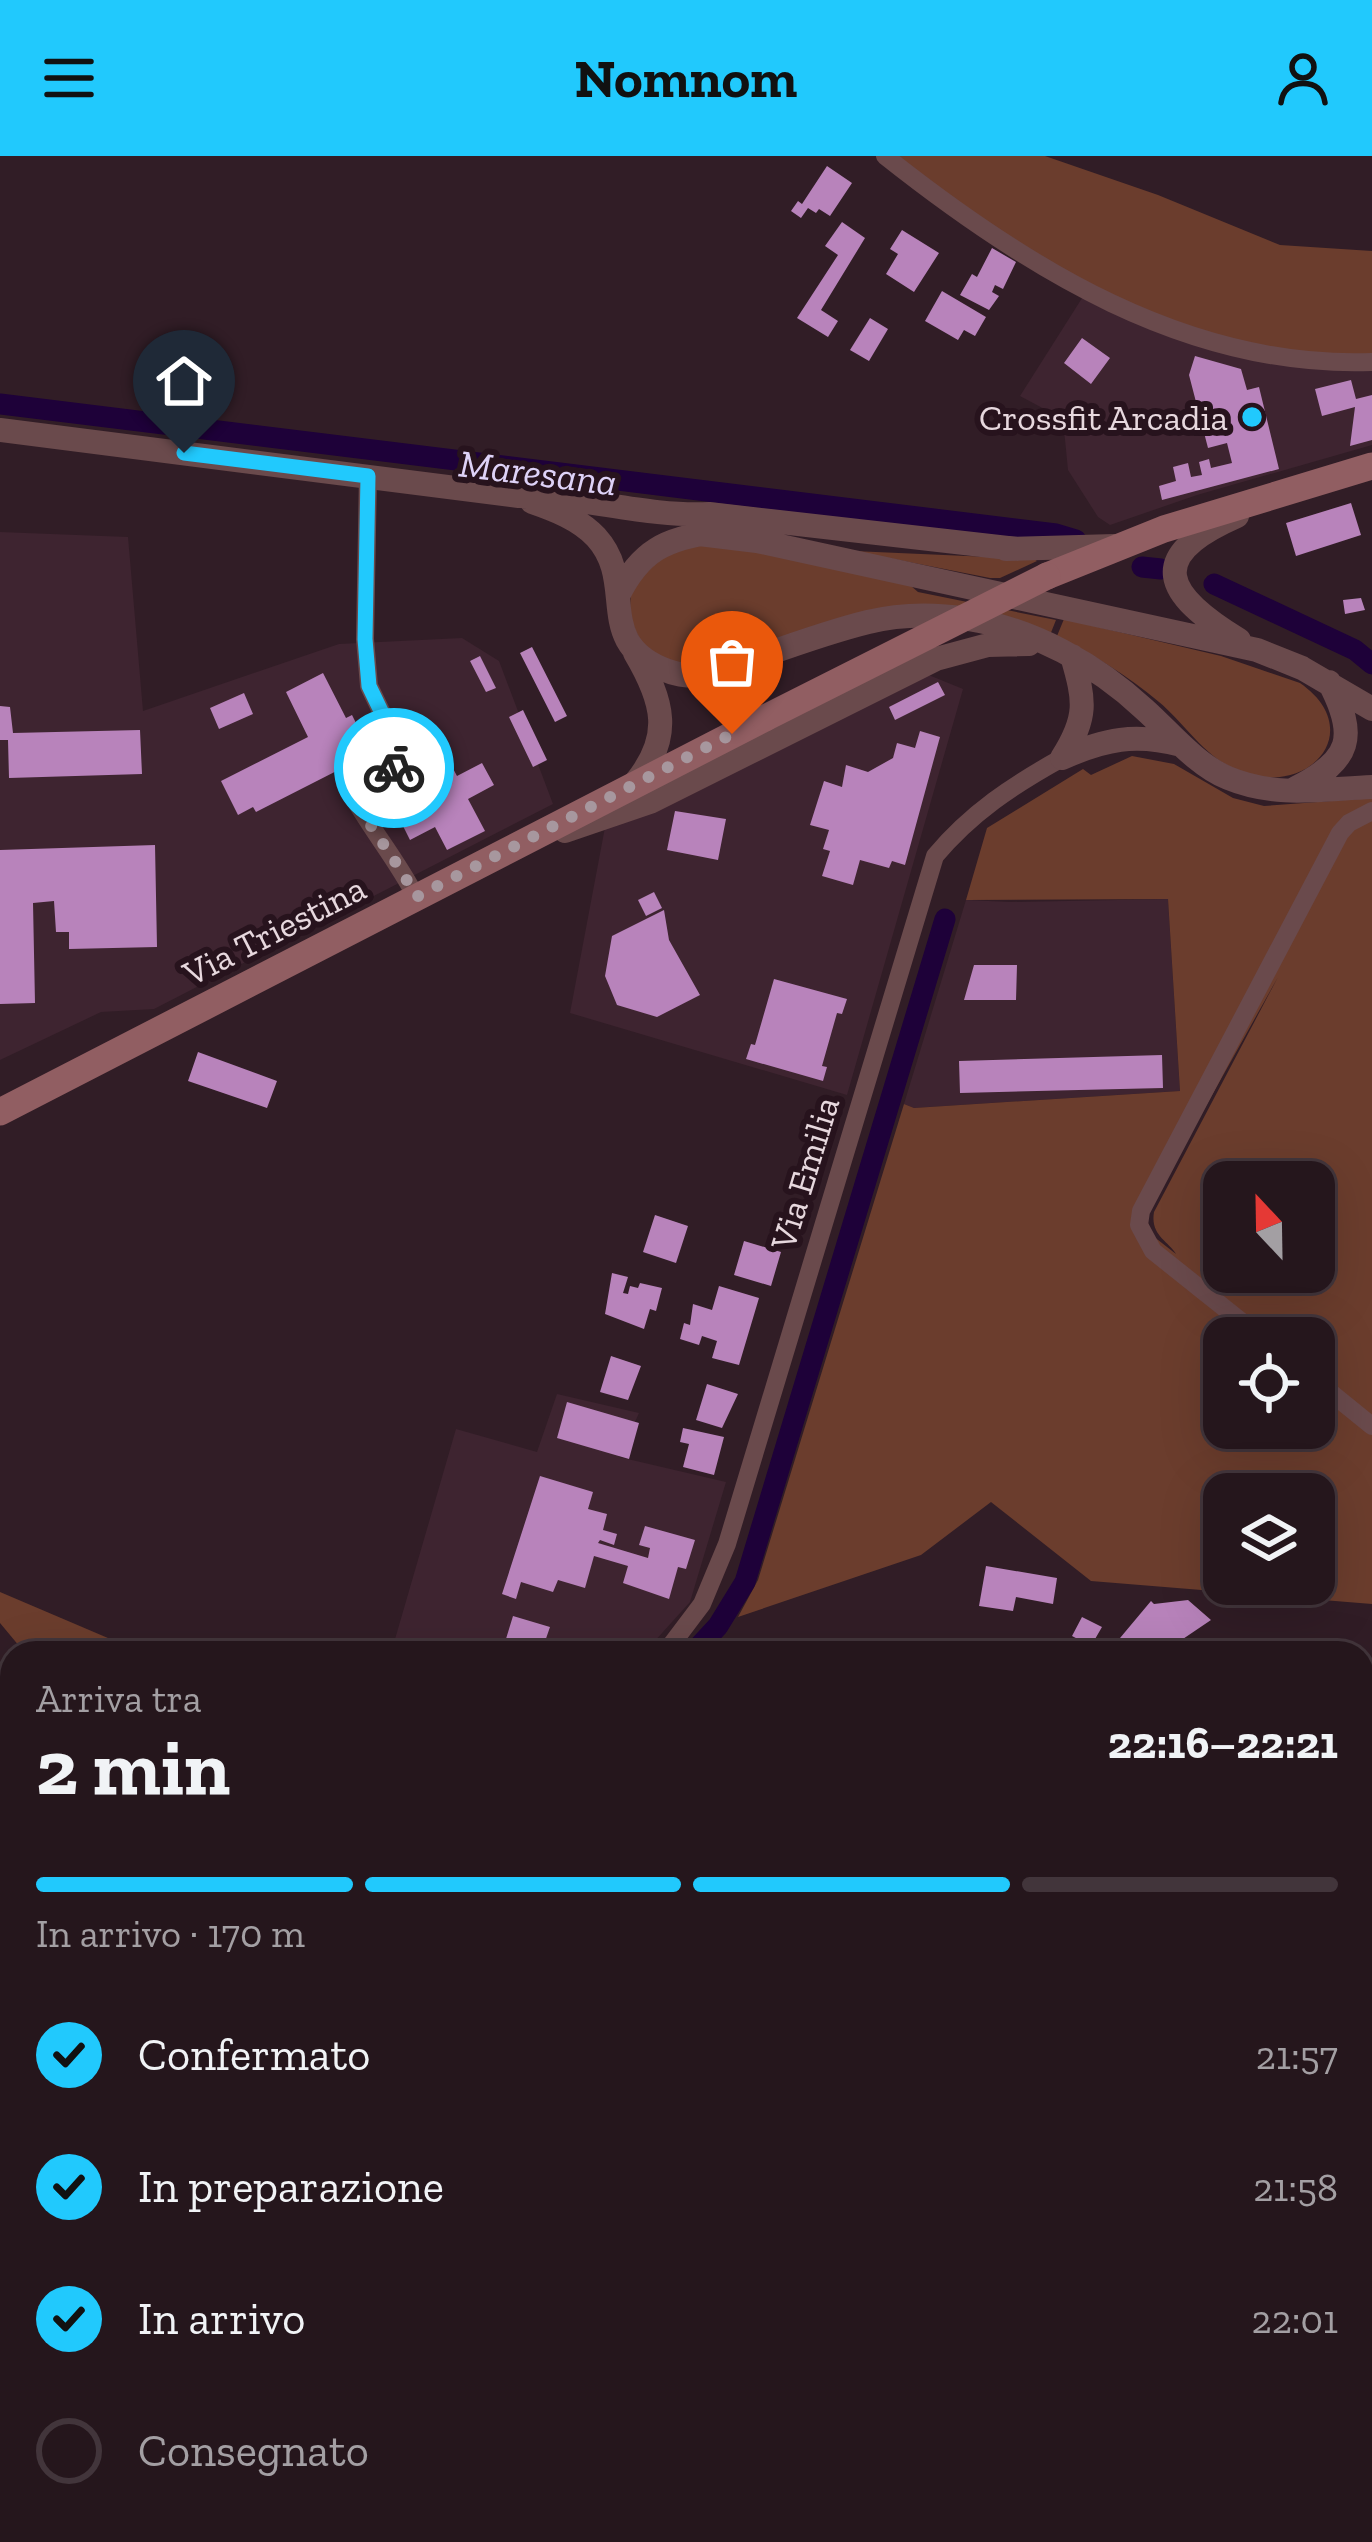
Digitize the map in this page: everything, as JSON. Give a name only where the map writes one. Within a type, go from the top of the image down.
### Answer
[{"type":"main road","name":"Via Triestina","points":[[0,1112],[1047,575],[1164,529],[1372,466]]},
{"type":"street","points":[[885,156],[979,228],[1103,301],[1221,346],[1298,361],[1372,362]]},
{"type":"street","points":[[0,430],[519,496],[556,496],[1257,650]]},
{"type":"street","points":[[368,476],[365,639],[369,686],[405,761],[352,795],[416,897]]},
{"type":"street","points":[[1285,493],[1191,540],[1174,566],[1174,581],[1202,618],[1372,709]]},
{"type":"street","points":[[519,496],[580,523],[597,538],[615,572],[621,631],[649,677],[662,724],[657,753],[635,783]]},
{"type":"street","points":[[708,529],[709,514],[1017,549]]},
{"type":"street","points":[[618,596],[640,560],[657,548],[708,529],[957,551],[1115,546]]},
{"type":"street","points":[[634,651],[671,673],[701,676],[871,621],[929,616],[968,619],[1017,632],[1072,656],[1125,691],[1223,776],[1266,790],[1372,787]]},
{"type":"street","points":[[494,856],[650,802],[955,652],[988,645],[1045,644]]},
{"type":"street","points":[[1062,758],[1083,719],[1083,694],[1072,656]]},
{"type":"street","points":[[1289,791],[1330,771],[1345,743],[1344,715],[1329,682]]},
{"type":"street","points":[[1062,758],[1095,743],[1131,736],[1186,747]]},
{"type":"street","name":"Via Emilia","points":[[674,1641],[702,1604],[727,1544],[935,856],[958,828],[1009,788],[1062,758]]},
{"type":"street","points":[[1236,1317],[1153,1251],[1139,1226],[1141,1211],[1340,833],[1372,811]]},
{"type":"street","points":[[1335,1396],[1372,1426]]},
{"type":"shaded area","points":[[877,156],[1045,156],[1280,245],[1372,251],[1372,354],[1248,356],[1120,316]]},
{"type":"shaded area","points":[[1084,295],[1372,354],[1372,445],[1110,525],[1098,517],[1068,470],[1063,419],[1020,396]]},
{"type":"shaded area","points":[[0,532],[128,537],[143,711],[339,644],[462,638],[499,661],[553,804],[154,1009],[101,1012],[0,1060]]},
{"type":"shaded area","points":[[694,545],[745,548],[911,586],[918,592],[1056,620],[1050,635],[957,607],[699,670],[680,667],[662,661],[641,641],[630,600],[650,563]]},
{"type":"shaded area","points":[[853,551],[1034,559],[1037,561],[990,578]]},
{"type":"shaded area","points":[[1064,619],[1221,656],[1300,683],[1321,703],[1330,723],[1328,742],[1319,758],[1302,771],[1280,777],[1255,776],[1227,765],[1147,692],[1057,636]]},
{"type":"shaded area","points":[[909,667],[963,689],[847,1095],[570,1013],[606,822]]},
{"type":"shaded area","points":[[1132,756],[1174,764],[1233,798],[1264,806],[1372,798],[1372,1604],[1335,1601],[1335,1473],[1203,1473],[1203,1590],[1091,1581],[991,1502],[921,1555],[738,1617],[758,1580],[904,1104],[914,1108],[1180,1091],[1168,899],[966,900],[987,828],[1083,769],[1091,775]],"holes":[[[1278,977],[1154,1212],[1157,1232],[1176,1254],[1153,1236],[1145,1215]]]},
{"type":"shaded area","points":[[1168,899],[1180,1091],[914,1108],[904,1104],[966,900]]},
{"type":"shaded area","points":[[557,1394],[639,1413],[619,1457],[726,1482],[690,1602],[655,1641],[394,1641],[456,1429],[537,1452]]},
{"type":"shaded area","points":[[0,1592],[115,1641],[15,1641],[0,1623]]},
{"type":"building","points":[[827,166],[852,183],[830,216],[808,208],[801,218],[791,211],[798,201],[802,204]]},
{"type":"building","points":[[842,222],[865,238],[821,310],[838,321],[828,337],[797,318],[838,255],[825,246]]},
{"type":"building","points":[[902,230],[939,253],[914,292],[886,274],[898,254],[890,249]]},
{"type":"building","points":[[992,248],[1016,262],[1003,289],[995,285],[992,292],[999,296],[989,310],[960,295],[972,274],[977,277]]},
{"type":"building","points":[[942,291],[986,317],[975,336],[964,330],[958,340],[925,321]]},
{"type":"building","points":[[870,318],[888,329],[869,361],[850,350]]},
{"type":"building","points":[[1082,338],[1110,358],[1091,384],[1064,363]]},
{"type":"building","points":[[1195,356],[1241,369],[1247,390],[1259,387],[1279,469],[1162,500],[1159,486],[1176,481],[1173,467],[1188,463],[1191,477],[1202,475],[1199,462],[1209,459],[1211,468],[1232,463],[1227,443],[1208,448],[1189,375]]},
{"type":"building","points":[[1351,380],[1356,399],[1372,395],[1372,440],[1350,446],[1355,407],[1322,416],[1315,389]]},
{"type":"building","points":[[1351,503],[1361,535],[1296,556],[1286,523]]},
{"type":"building","points":[[1361,598],[1365,610],[1345,614],[1343,600]]},
{"type":"building","points":[[532,647],[567,716],[555,722],[520,653]]},
{"type":"building","points":[[480,656],[496,688],[486,692],[470,661]]},
{"type":"building","points":[[323,673],[346,718],[352,715],[368,747],[361,751],[364,757],[256,812],[253,807],[238,815],[221,781],[308,737],[286,692]]},
{"type":"building","points":[[938,682],[945,695],[895,720],[889,707]]},
{"type":"building","points":[[244,693],[253,714],[219,729],[210,708]]},
{"type":"building","points":[[0,706],[10,707],[13,733],[140,730],[142,774],[9,778],[8,740],[0,740]]},
{"type":"building","points":[[523,710],[547,760],[533,767],[509,717]]},
{"type":"building","points":[[920,731],[940,737],[905,865],[892,861],[889,868],[860,860],[853,885],[822,876],[830,851],[823,849],[829,830],[810,825],[824,781],[842,787],[846,765],[868,772],[893,758],[897,743],[915,748]]},
{"type":"building","points":[[439,756],[444,764],[449,761],[457,776],[482,763],[494,785],[468,799],[485,831],[447,850],[435,827],[410,840],[395,810],[421,796],[412,771]]},
{"type":"building","points":[[675,811],[726,819],[718,860],[667,850]]},
{"type":"building","points":[[155,845],[157,947],[69,949],[69,932],[56,932],[54,901],[33,903],[35,1003],[0,1004],[0,850]]},
{"type":"building","points":[[654,892],[662,908],[646,916],[638,900]]},
{"type":"building","points":[[664,910],[669,940],[700,995],[657,1017],[617,1005],[605,976],[612,936]]},
{"type":"building","points":[[974,965],[1017,965],[1016,1000],[964,1000]]},
{"type":"building","points":[[774,979],[847,999],[842,1014],[837,1013],[822,1066],[827,1067],[823,1081],[746,1059],[751,1044],[755,1045]]},
{"type":"building","points":[[198,1052],[277,1081],[267,1108],[188,1081]]},
{"type":"building","points":[[1162,1055],[1163,1088],[960,1093],[959,1061]]},
{"type":"building","points":[[655,1215],[688,1226],[676,1263],[643,1252]]},
{"type":"building","points":[[744,1241],[781,1252],[771,1286],[734,1275]]},
{"type":"building","points":[[612,1273],[628,1277],[623,1293],[640,1283],[662,1288],[656,1311],[650,1309],[644,1329],[605,1314]]},
{"type":"building","points":[[719,1286],[759,1298],[739,1365],[712,1358],[717,1341],[702,1336],[699,1345],[680,1339],[684,1323],[690,1325],[693,1304],[712,1310]]},
{"type":"building","points":[[611,1356],[641,1366],[628,1400],[600,1392]]},
{"type":"building","points":[[707,1384],[738,1394],[722,1428],[696,1420]]},
{"type":"building","points":[[567,1402],[639,1423],[629,1459],[557,1438]]},
{"type":"building","points":[[683,1428],[724,1437],[714,1475],[683,1467],[689,1444],[680,1442]]},
{"type":"building","points":[[540,1476],[593,1492],[588,1509],[607,1514],[603,1530],[617,1534],[614,1545],[598,1543],[648,1558],[650,1548],[639,1545],[645,1526],[695,1540],[686,1569],[678,1567],[669,1599],[623,1583],[628,1566],[594,1556],[585,1588],[558,1580],[553,1592],[521,1582],[516,1599],[502,1594]]},
{"type":"building","points":[[986,1566],[1057,1578],[1053,1604],[1016,1597],[1013,1611],[979,1606]]},
{"type":"building","points":[[1188,1600],[1211,1620],[1180,1641],[1118,1641],[1151,1601]]},
{"type":"building","points":[[513,1616],[550,1627],[545,1641],[505,1641]]},
{"type":"building","points":[[1082,1617],[1102,1627],[1094,1641],[1072,1636]]},
{"type":"waterway","name":"Maresana","points":[[0,404],[1076,540]]},
{"type":"waterway","name":"Maresana","points":[[1142,567],[1161,569]]},
{"type":"waterway","name":"Maresana","points":[[1214,584],[1355,650],[1372,664]]},
{"type":"waterway","points":[[704,1641],[745,1582],[945,919]]},
{"type":"way so far","points":[[394,768],[352,795],[416,897],[732,734]]},
{"type":"place","name":"Crossfit Arcadia","points":[[1252,417]]},
{"type":"route","points":[[184,453],[368,476],[365,639],[369,686],[405,761],[394,768]]}]
